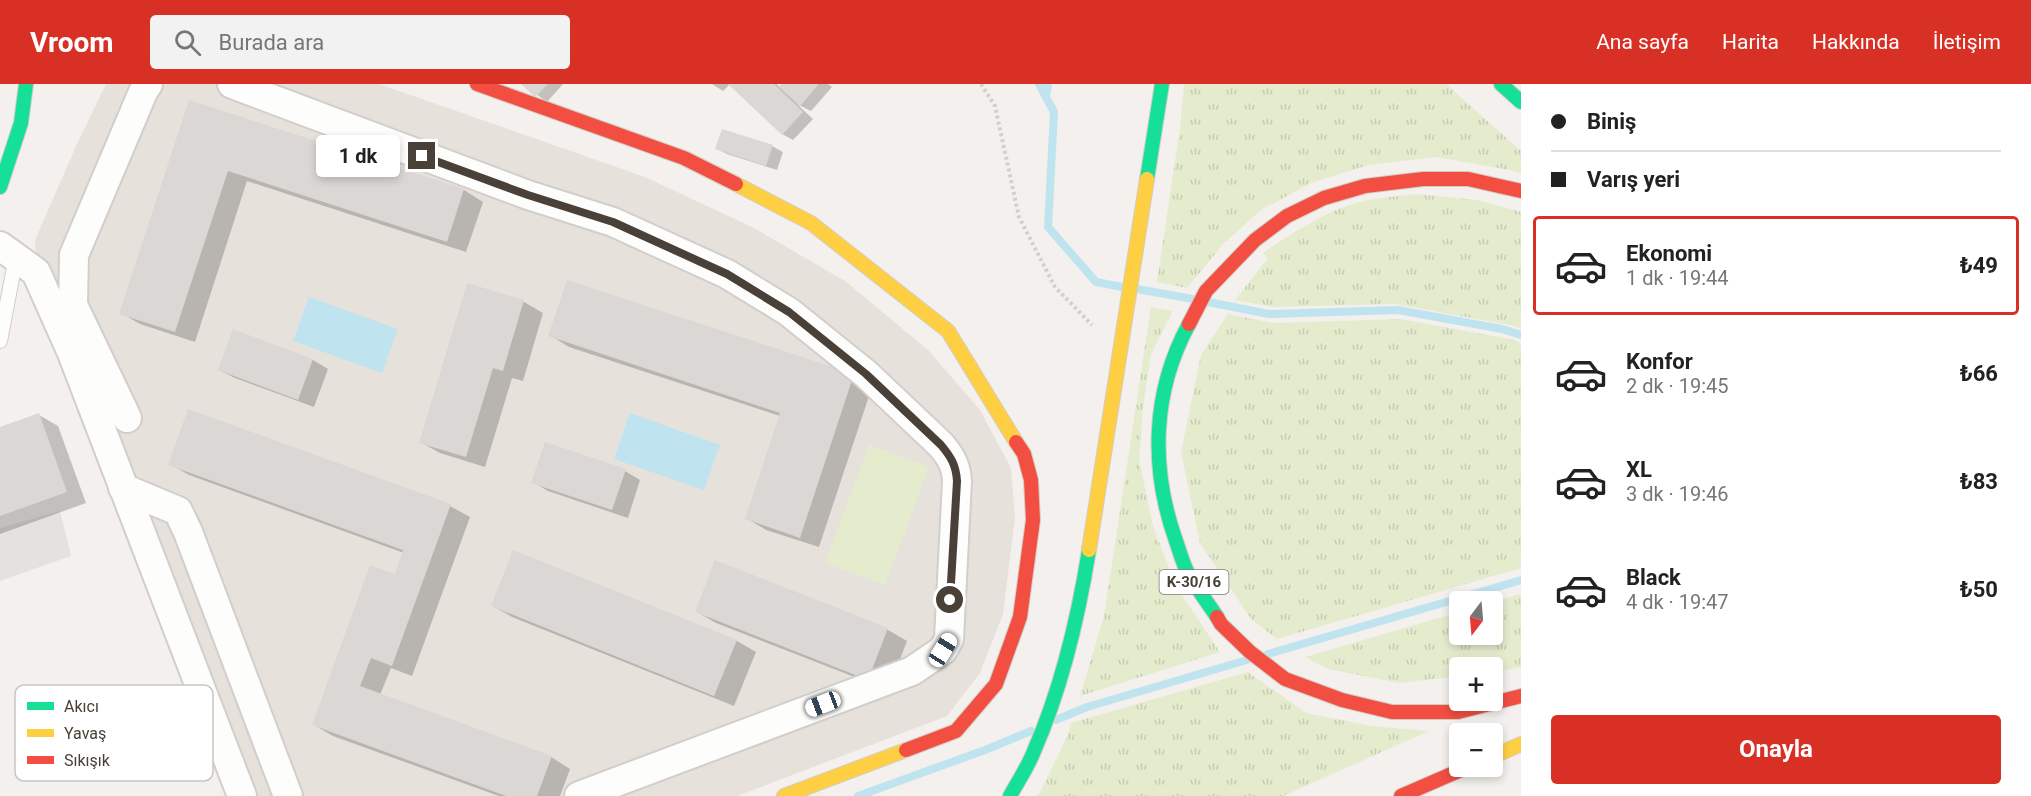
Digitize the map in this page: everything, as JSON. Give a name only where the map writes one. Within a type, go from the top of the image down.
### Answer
[{"type":"main road","points":[[0,187],[11,160],[27,96],[26,84]]},
{"type":"main road","points":[[477,84],[684,158],[811,223],[948,331],[1024,454],[1031,480],[1033,520],[1020,617],[996,684],[956,731],[784,796]]},
{"type":"main road","points":[[1010,796],[1035,752],[1060,682],[1080,601],[1162,84]]},
{"type":"main road","points":[[1501,84],[1521,102]]},
{"type":"main road","name":"K-30/16","points":[[1521,191],[1468,179],[1423,179],[1365,186],[1314,202],[1287,216],[1255,240],[1206,291],[1178,344],[1161,399],[1158,462],[1167,515],[1188,573],[1221,624],[1250,652],[1285,679],[1342,700],[1392,712],[1458,712],[1521,696]]},
{"type":"main road","points":[[1503,752],[1521,744]]},
{"type":"main road","points":[[1401,796],[1449,775]]},
{"type":"street","points":[[127,418],[73,305],[74,255],[142,92],[148,84]]},
{"type":"street","points":[[232,84],[528,195],[613,222],[727,274],[789,312],[866,374],[941,445],[956,467],[949,639],[943,650],[912,671],[579,796]]},
{"type":"street","points":[[8,251],[36,272],[72,353],[199,685]]},
{"type":"street","points":[[123,488],[178,512],[188,532],[288,796]]},
{"type":"street","points":[[213,721],[242,796]]},
{"type":"lane","points":[[0,340],[8,251]]},
{"type":"path","points":[[981,84],[995,106],[1019,217],[1055,287],[1092,325]]},
{"type":"shaded area","points":[[106,84],[379,84],[645,177],[754,228],[845,281],[929,351],[980,410],[1011,468],[1015,518],[1003,614],[980,673],[947,716],[737,796],[256,796],[213,691],[213,685],[211,685],[36,258],[35,240]]},
{"type":"shaded area","points":[[60,511],[71,556],[0,581],[0,528]]},
{"type":"green space","points":[[1184,84],[1446,84],[1521,151],[1521,174],[1436,157],[1368,165],[1311,183],[1261,210],[1223,244],[1187,288],[1157,282],[1180,128]]},
{"type":"green space","points":[[1415,194],[1477,200],[1521,212],[1521,329],[1395,304],[1272,307],[1235,300],[1268,258],[1263,253],[1297,230],[1360,202]]},
{"type":"green space","points":[[1151,307],[1173,311],[1151,354],[1143,408],[1139,460],[1153,526],[1176,586],[1220,652],[1080,696],[1104,616]]},
{"type":"green space","points":[[1228,314],[1272,323],[1401,319],[1515,340],[1521,344],[1521,568],[1277,639],[1251,619],[1200,543],[1181,452],[1201,355]]},
{"type":"green space","points":[[869,445],[929,467],[885,585],[825,563]]},
{"type":"green space","points":[[1521,594],[1521,667],[1503,671],[1503,657],[1449,657],[1449,677],[1399,683],[1328,669],[1305,657],[1449,615],[1449,645],[1503,645],[1503,599]]},
{"type":"green space","points":[[1248,672],[1306,713],[1372,726],[1429,731],[1283,796],[1038,796],[1068,735],[1071,723]]},
{"type":"water","points":[[309,297],[398,329],[382,373],[293,341]]},
{"type":"water","points":[[630,413],[720,445],[704,490],[614,459]]},
{"type":"building","points":[[521,84],[548,84],[535,97]]},
{"type":"building","points":[[728,84],[774,84],[803,112],[782,135]]},
{"type":"building","points":[[781,84],[819,84],[800,106],[779,87]]},
{"type":"building","points":[[189,100],[464,189],[447,242],[228,171],[175,332],[119,314]]},
{"type":"building","points":[[722,129],[773,145],[766,166],[715,149]]},
{"type":"building","points":[[567,280],[854,374],[800,538],[745,519],[780,413],[548,336]]},
{"type":"building","points":[[467,283],[524,300],[503,371],[493,368],[466,457],[419,443]]},
{"type":"building","points":[[233,329],[313,359],[298,400],[218,370]]},
{"type":"building","points":[[188,409],[451,504],[392,666],[371,658],[360,686],[552,756],[537,796],[506,796],[312,725],[370,565],[395,574],[403,550],[168,465]]},
{"type":"building","points":[[39,413],[67,492],[0,516],[0,427]]},
{"type":"building","points":[[545,442],[626,469],[612,510],[531,483]]},
{"type":"building","points":[[513,550],[737,640],[714,696],[491,606]]},
{"type":"building","points":[[715,560],[888,628],[868,680],[695,612]]},
{"type":"waterway","points":[[1039,84],[1054,112],[1048,227],[1096,282],[1122,287]]},
{"type":"waterway","points":[[1046,97],[1048,84]]},
{"type":"waterway","points":[[1137,289],[1193,299]]},
{"type":"waterway","points":[[1208,302],[1269,314],[1398,310],[1502,329],[1521,335]]},
{"type":"waterway","points":[[1268,654],[1521,580]]},
{"type":"waterway","points":[[1056,720],[1087,707],[1247,660]]},
{"type":"waterway","points":[[858,796],[1031,731]]},
{"type":"traffic: fast","points":[[0,187],[21,123],[26,84]]},
{"type":"traffic: fast","points":[[1147,179],[1162,84]]},
{"type":"traffic: fast","points":[[1501,84],[1521,102]]},
{"type":"traffic: fast","points":[[1189,324],[1168,376],[1162,403],[1159,458],[1168,514],[1183,563],[1217,617]]},
{"type":"traffic: fast","points":[[1010,796],[1032,757],[1053,702],[1080,602],[1089,550]]},
{"type":"traffic: slow","points":[[1089,550],[1147,179]]},
{"type":"traffic: slow","points":[[736,184],[811,223],[948,331],[1016,442]]},
{"type":"traffic: slow","points":[[1503,752],[1521,744]]},
{"type":"traffic: slow","points":[[784,796],[906,750]]},
{"type":"traffic: jam","points":[[477,84],[684,158],[736,184]]},
{"type":"traffic: jam","points":[[1189,324],[1206,291],[1255,240],[1287,216],[1324,198],[1365,186],[1423,179],[1468,179],[1521,191]]},
{"type":"traffic: jam","points":[[906,750],[956,731],[996,684],[1020,617],[1033,520],[1031,480],[1024,454],[1016,442]]},
{"type":"traffic: jam","points":[[1217,617],[1221,624],[1250,652],[1285,679],[1342,700],[1392,712],[1458,712],[1521,696]]},
{"type":"traffic: jam","points":[[1401,796],[1449,775]]},
{"type":"route","points":[[422,156],[528,195],[613,222],[727,274],[789,312],[866,374],[941,445],[956,467],[950,600]]}]
